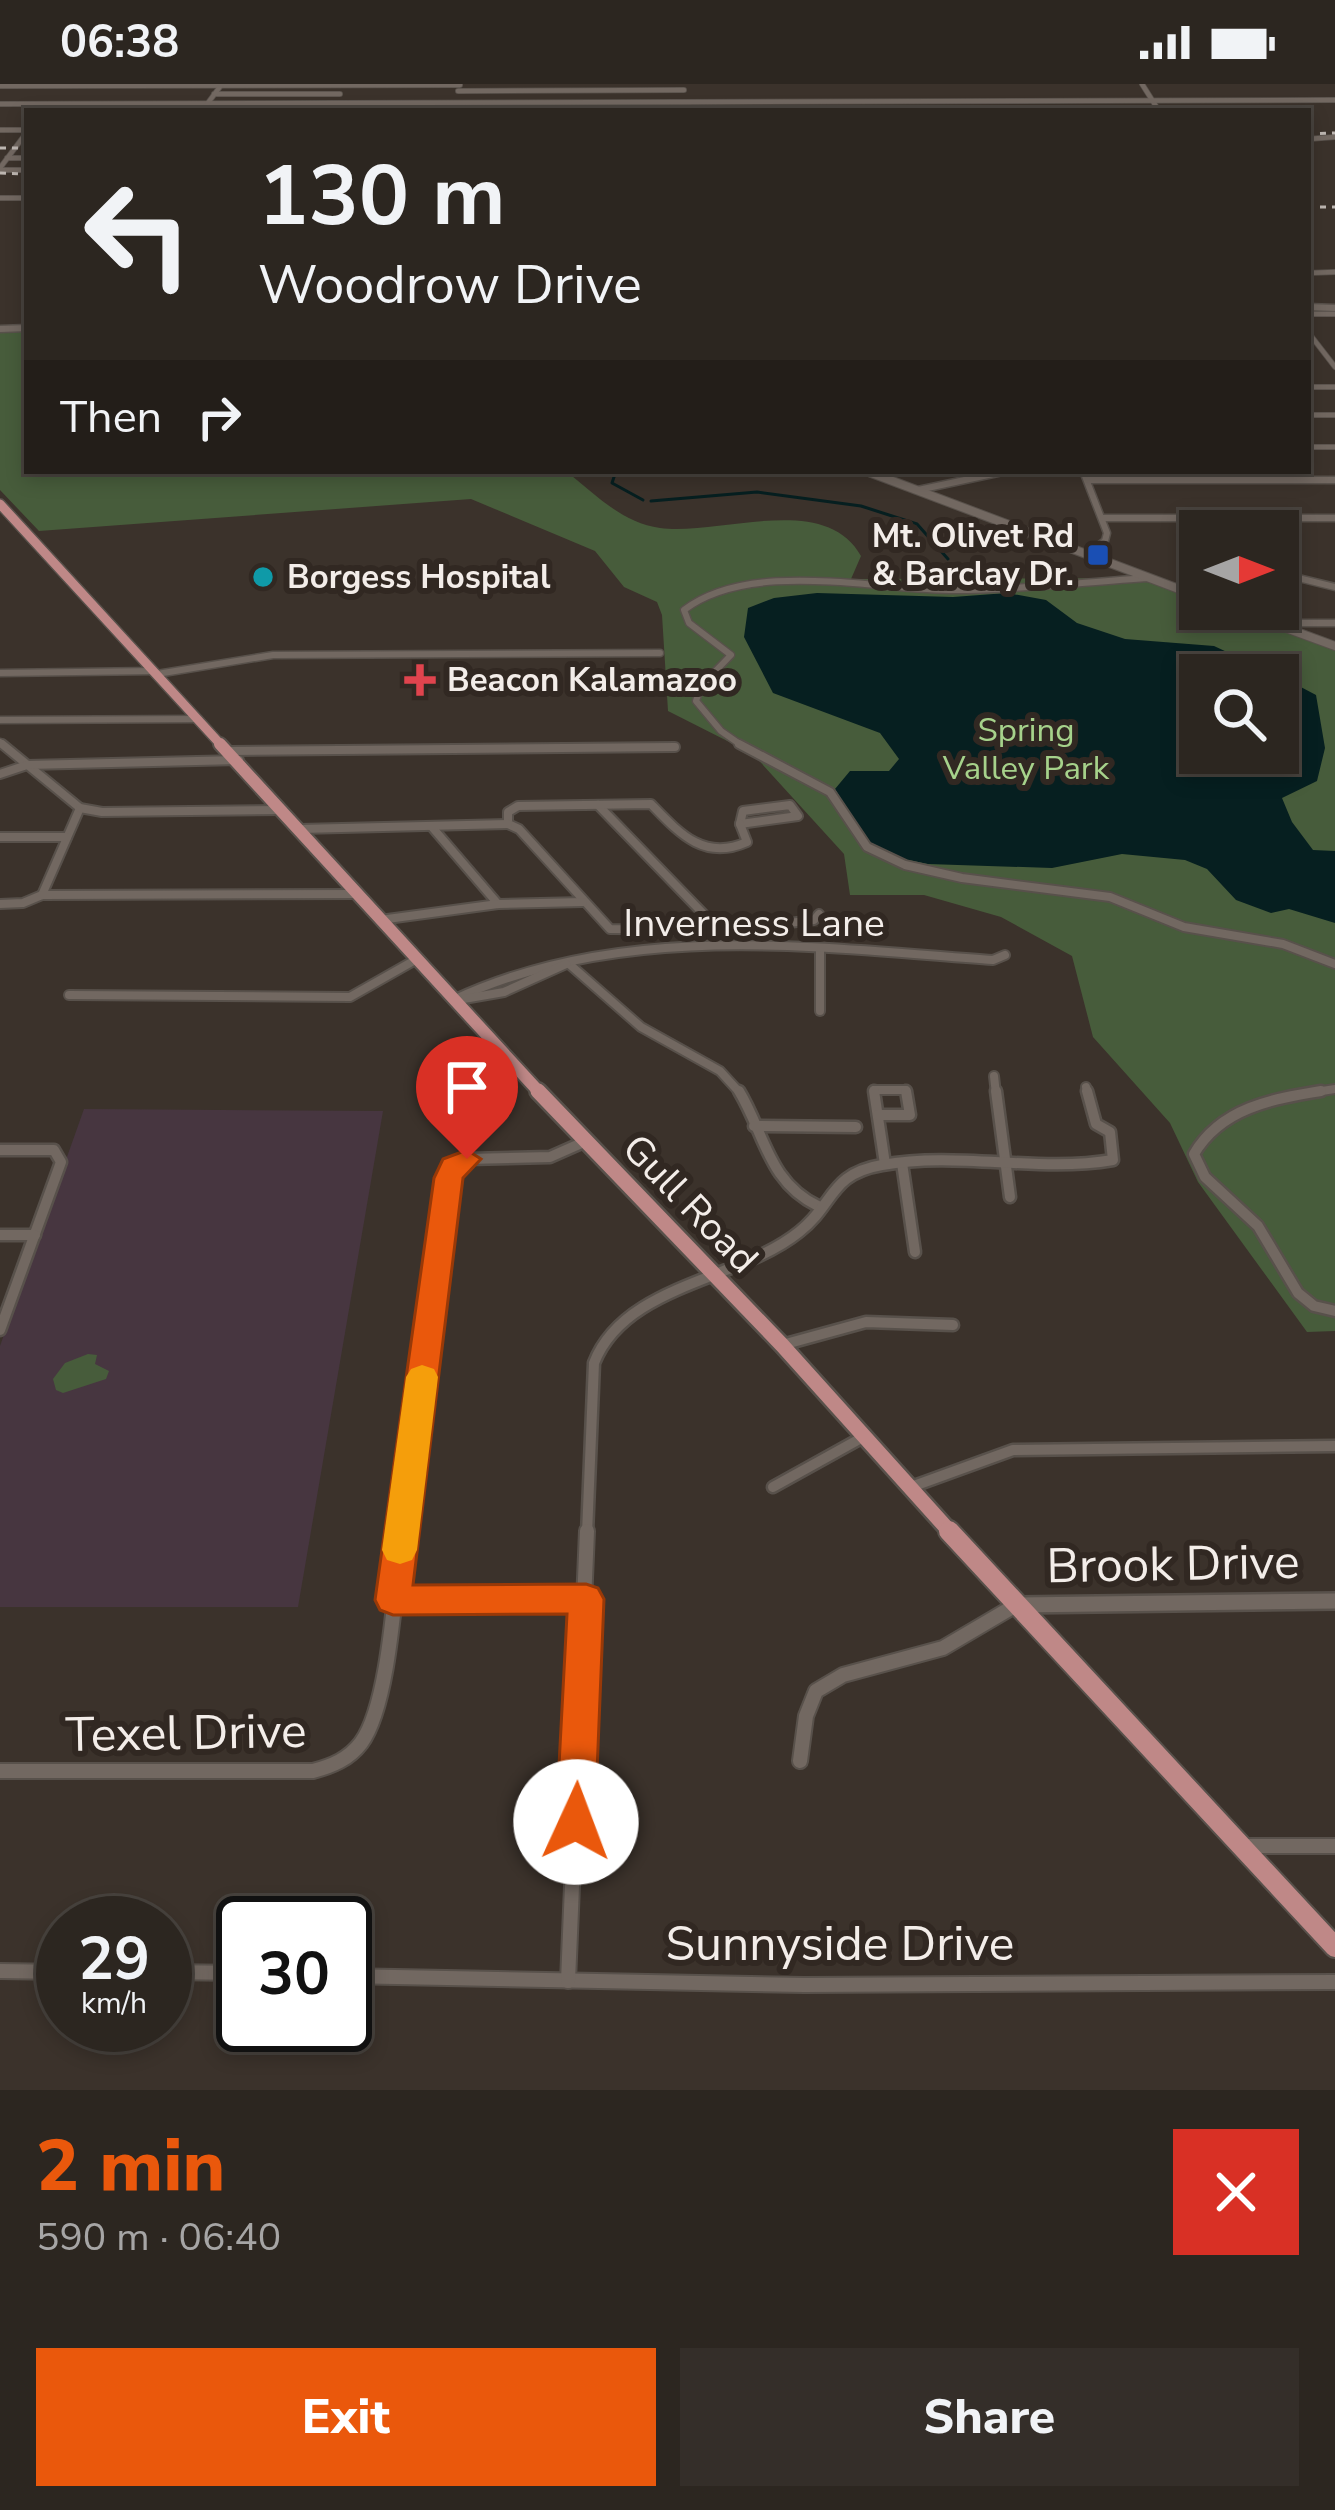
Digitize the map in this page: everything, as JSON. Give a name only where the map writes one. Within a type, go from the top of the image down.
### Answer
[{"type":"main road","name":"Gull Road","points":[[0,504],[584,1142],[782,1345],[1335,1947]]},
{"type":"street","points":[[1142,84],[1158,108]]},
{"type":"street","points":[[204,108],[222,85]]},
{"type":"street","points":[[332,108],[345,85]]},
{"type":"street","points":[[0,86],[684,87],[685,108]]},
{"type":"street","points":[[451,108],[460,87]]},
{"type":"street","points":[[570,108],[575,87]]},
{"type":"street","points":[[214,94],[340,94]]},
{"type":"street","points":[[0,104],[1335,100]]},
{"type":"street","points":[[629,108],[630,101]]},
{"type":"street","points":[[512,108],[513,102]]},
{"type":"street","points":[[147,108],[150,103]]},
{"type":"street","points":[[48,108],[51,104]]},
{"type":"street","points":[[102,108],[105,104]]},
{"type":"street","points":[[0,169],[24,135]]},
{"type":"street","points":[[0,145],[17,145]]},
{"type":"street","points":[[1311,336],[1335,367]]},
{"type":"street","points":[[874,474],[1179,589]]},
{"type":"street","points":[[918,490],[993,474]]},
{"type":"street","points":[[1085,474],[1105,541],[1087,554]]},
{"type":"street","points":[[1088,480],[1335,480]]},
{"type":"street","points":[[1102,518],[1179,518]]},
{"type":"street","points":[[1299,518],[1335,518]]},
{"type":"street","points":[[1149,578],[955,590],[839,583],[724,587],[694,598],[685,610],[689,623],[731,655],[728,666],[701,685],[696,701],[710,720],[765,760],[832,793],[855,839],[894,861],[1112,898],[1187,928],[1263,936],[1335,964]]},
{"type":"street","points":[[1299,578],[1335,587]]},
{"type":"street","points":[[1299,623],[1335,623]]},
{"type":"street","points":[[1291,630],[1335,646]]},
{"type":"street","points":[[0,673],[156,673],[273,655],[660,653]]},
{"type":"street","points":[[0,720],[200,719]]},
{"type":"street","points":[[0,742],[80,808],[102,812],[283,810]]},
{"type":"street","points":[[0,774],[27,765],[235,756],[675,747]]},
{"type":"street","points":[[508,824],[508,812],[518,806],[650,804],[693,845],[715,852],[747,842],[740,824],[739,814],[749,809],[790,805],[798,815],[740,824]]},
{"type":"street","points":[[598,805],[718,930]]},
{"type":"street","points":[[42,896],[80,808]]},
{"type":"street","points":[[300,829],[508,824],[519,829],[610,929],[718,930],[814,920],[819,914]]},
{"type":"street","points":[[432,827],[498,904]]},
{"type":"street","points":[[0,837],[67,837]]},
{"type":"street","points":[[0,904],[42,896],[358,894]]},
{"type":"street","points":[[380,920],[498,904],[581,900]]},
{"type":"street","name":"Inverness Lane","points":[[453,1000],[504,992],[554,974],[568,963],[629,950],[820,950],[993,959],[1005,955]]},
{"type":"street","points":[[820,950],[824,982],[819,991],[820,1011]]},
{"type":"street","points":[[69,995],[350,997],[371,992],[392,970],[418,958]]},
{"type":"street","points":[[568,963],[650,1034],[723,1072],[738,1089],[786,1186],[818,1206]]},
{"type":"street","points":[[994,1076],[1010,1197]]},
{"type":"street","points":[[568,1981],[596,1353],[607,1333],[632,1314],[717,1280],[786,1240],[813,1219],[840,1178],[885,1164],[1105,1164],[1113,1160],[1110,1132],[1096,1124],[1086,1087]]},
{"type":"street","points":[[1335,1089],[1252,1109],[1212,1129],[1194,1154],[1205,1177],[1258,1226],[1298,1293],[1314,1306],[1335,1311]]},
{"type":"street","points":[[878,1115],[910,1115],[906,1090],[874,1090],[885,1164]]},
{"type":"street","points":[[754,1126],[856,1126]]},
{"type":"street","name":"Texel Drive","points":[[0,1771],[313,1771],[338,1764],[356,1751],[372,1726],[393,1600],[451,1170],[467,1159],[550,1156],[584,1142]]},
{"type":"street","points":[[0,1150],[55,1150],[62,1162],[0,1329]]},
{"type":"street","points":[[902,1163],[915,1252]]},
{"type":"street","points":[[0,1235],[35,1235]]},
{"type":"street","points":[[782,1345],[824,1328],[856,1322],[953,1325]]},
{"type":"street","points":[[773,1487],[865,1436]]},
{"type":"street","points":[[911,1486],[1013,1450],[1335,1446]]},
{"type":"street","points":[[393,1600],[586,1599]]},
{"type":"street","name":"Brook Drive","points":[[800,1761],[811,1700],[826,1684],[943,1648],[1016,1605],[1335,1600]]},
{"type":"street","points":[[1241,1846],[1335,1846]]},
{"type":"street","points":[[0,1971],[36,1972]]},
{"type":"street","name":"Sunnyside Drive","points":[[372,1977],[804,1985],[1335,1982]]},
{"type":"shaded area","points":[[84,1109],[383,1111],[298,1607],[0,1607],[0,1346]]},
{"type":"green space","name":"Spring Valley Park","points":[[24,330],[24,474],[570,474],[621,514],[660,528],[770,521],[823,525],[844,536],[861,556],[851,579],[1149,578],[1179,589],[1179,630],[1291,630],[1335,646],[1335,1331],[1307,1332],[1198,1182],[1170,1123],[1093,1037],[1072,956],[1001,917],[924,895],[850,895],[844,854],[753,754],[668,711],[662,615],[657,602],[624,587],[595,551],[471,499],[39,531],[0,490],[0,331]]},
{"type":"green space","points":[[97,1355],[95,1364],[109,1371],[106,1379],[63,1393],[56,1390],[53,1379],[65,1363]]},
{"type":"water","points":[[817,593],[953,597],[1007,593],[1046,600],[1077,623],[1125,639],[1214,646],[1231,654],[1179,654],[1179,774],[1299,774],[1299,686],[1316,695],[1325,748],[1317,781],[1282,798],[1292,822],[1313,850],[1335,851],[1335,923],[1289,909],[1271,913],[1236,900],[1207,869],[1185,860],[1122,854],[1052,868],[928,864],[899,858],[868,842],[835,789],[850,771],[889,771],[899,759],[880,733],[773,693],[744,637],[748,608],[774,598]]},
{"type":"waterway","points":[[615,474],[612,483],[643,500]]},
{"type":"waterway","points":[[651,501],[757,492],[861,506],[917,524],[948,559]]},
{"type":"railway","points":[[1311,134],[1335,133]]},
{"type":"railway","points":[[0,148],[24,148]]},
{"type":"railway","points":[[0,173],[24,174]]},
{"type":"railway","points":[[1311,207],[1335,207]]},
{"type":"slow traffic","points":[[400,1550],[422,1377]]},
{"type":"place","name":"Mt. Olivet Rd & Barclay Dr.","points":[[1098,555]]},
{"type":"place","name":"Borgess Hospital","points":[[263,577]]},
{"type":"place","name":"Beacon Kalamazoo","points":[[420,680]]},
{"type":"route","points":[[467,1159],[453,1166],[449,1178],[393,1600],[586,1599],[576,1822]]}]
